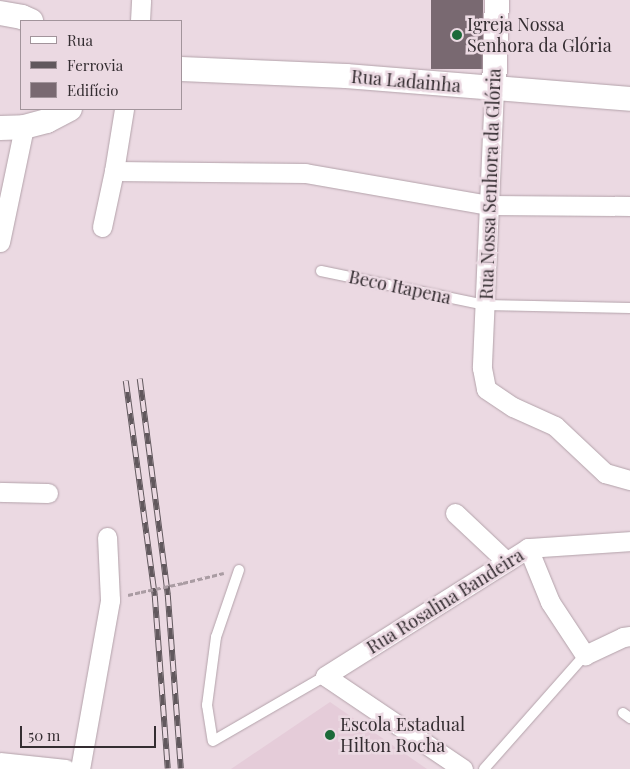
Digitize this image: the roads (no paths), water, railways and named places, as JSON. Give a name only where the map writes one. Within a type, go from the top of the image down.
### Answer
[{"type":"street","points":[[140,20],[141,0]]},
{"type":"street","name":"Rua Nossa Senhora da Glória","points":[[497,0],[482,368],[486,389],[513,407],[555,426],[606,473],[630,480]]},
{"type":"street","points":[[0,13],[29,20]]},
{"type":"street","name":"Rua Ladainha","points":[[182,69],[346,76],[630,99]]},
{"type":"street","points":[[0,128],[24,127],[48,122],[68,110]]},
{"type":"street","points":[[102,227],[114,171],[124,110]]},
{"type":"street","points":[[0,242],[24,127]]},
{"type":"street","points":[[114,171],[305,173],[489,204],[630,206]]},
{"type":"street","points":[[0,492],[48,493]]},
{"type":"street","points":[[455,513],[507,562]]},
{"type":"street","points":[[80,769],[110,600],[107,537]]},
{"type":"street","name":"Rua Rosalina Bandeira","points":[[325,676],[528,548],[630,541]]},
{"type":"street","points":[[528,548],[550,602],[585,655],[623,636],[630,636]]},
{"type":"street","points":[[325,676],[463,769]]},
{"type":"street","points":[[0,762],[66,769]]},
{"type":"lane","name":"Beco Itapena","points":[[321,271],[485,305],[630,308]]},
{"type":"lane","points":[[238,570],[216,637],[207,705],[214,741],[325,676]]},
{"type":"lane","points":[[484,769],[585,655]]},
{"type":"railway","points":[[140,379],[168,595],[181,769]]},
{"type":"railway","points":[[126,381],[155,596],[168,769]]},
{"type":"place","name":"Igreja Nossa Senhora da Glória","points":[[457,35]]},
{"type":"place","name":"Escola Estadual Hilton Rocha","points":[[330,735]]}]
